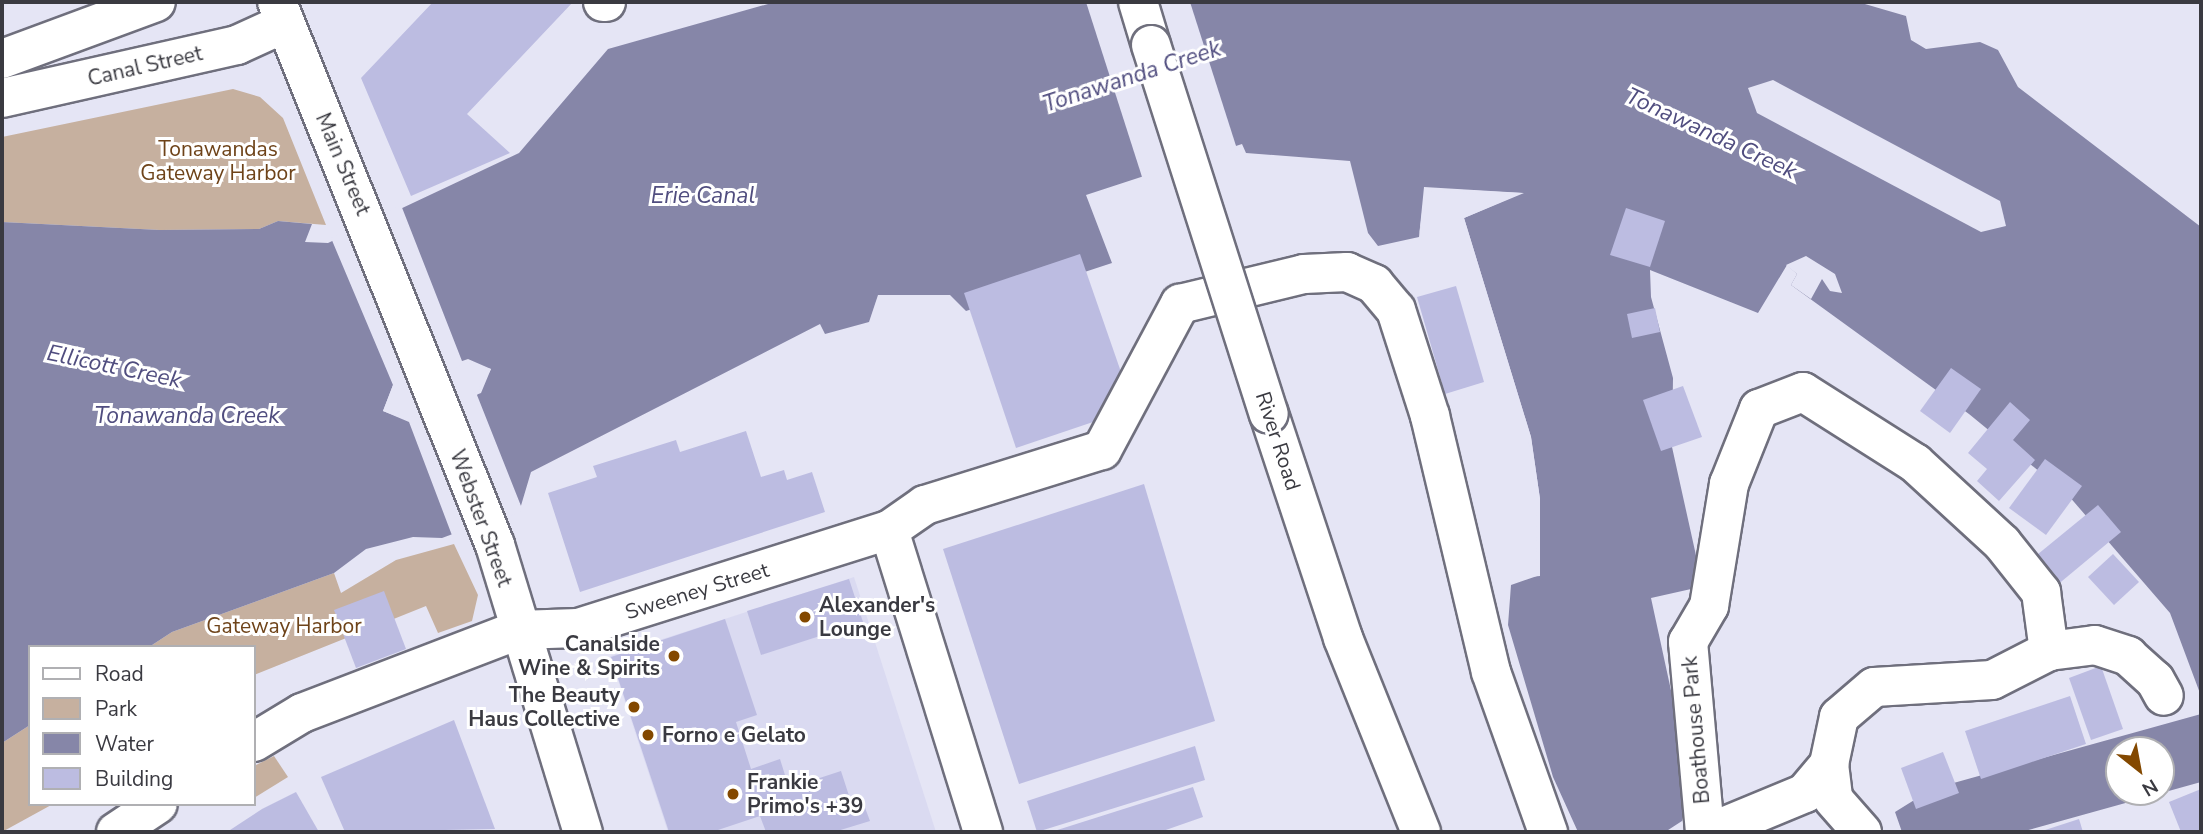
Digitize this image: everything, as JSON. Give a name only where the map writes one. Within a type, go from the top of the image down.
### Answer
[{"type":"street","points":[[2,59],[156,2]]},
{"type":"street","name":"River Road","points":[[1138,2],[1343,638],[1421,832]]},
{"type":"street","name":"Canal Street","points":[[2,99],[237,45],[281,13]]},
{"type":"street","name":"Main Street","points":[[281,13],[409,326]]},
{"type":"street","name":"Sweeney Street","points":[[256,741],[302,713],[518,630],[578,628],[889,530],[925,505],[1102,450],[1180,304],[1304,274],[1347,272],[1374,284],[1396,310],[1430,416],[1491,672],[1548,832]]},
{"type":"street","name":"Webster Street","points":[[409,326],[495,545],[518,630],[583,832]]},
{"type":"street","name":"Boathouse Park","points":[[1704,832],[1688,642],[1709,606],[1728,484],[1759,409],[1803,392],[1914,463],[2003,543],[2041,592],[2049,651]]},
{"type":"street","points":[[889,530],[983,832]]},
{"type":"street","points":[[1822,785],[1839,717],[1874,687],[1992,680],[2049,651],[2095,645],[2127,656],[2155,680],[2164,696]]},
{"type":"street","points":[[1711,832],[1822,785]]},
{"type":"street","points":[[1822,785],[1862,832]]},
{"type":"street","points":[[116,832],[154,807]]},
{"type":"shaded area","points":[[854,577],[936,832],[668,832],[610,656]]},
{"type":"green space","name":"Tonawandas Gateway Harbor","points":[[233,89],[260,97],[283,118],[326,225],[278,221],[259,229],[160,230],[2,222],[2,137]]},
{"type":"green space","name":"Gateway Harbor","points":[[454,544],[478,595],[472,621],[438,633],[426,606],[256,674],[256,645],[152,645],[172,632],[334,573],[341,593],[396,560]]},
{"type":"green space","points":[[28,726],[28,806],[49,806],[2,832],[2,743]]},
{"type":"green space","points":[[274,756],[288,777],[256,797],[256,765]]},
{"type":"water","name":"Erie Canal","points":[[775,2],[1858,2],[1906,16],[1911,40],[1926,49],[1980,42],[1998,50],[2018,87],[2201,227],[2201,696],[2170,613],[2068,495],[1969,414],[1791,285],[1797,274],[1787,265],[1758,313],[1650,270],[1651,297],[1673,378],[1672,447],[1701,578],[1700,587],[1651,598],[1688,769],[1682,821],[1665,832],[1578,832],[1553,777],[1508,625],[1511,585],[1540,575],[1540,499],[1531,437],[1464,218],[1522,193],[1425,188],[1419,237],[1378,246],[1368,233],[1350,161],[1246,153],[1242,144],[1086,195],[1112,263],[966,311],[950,295],[878,295],[869,322],[825,334],[820,324],[531,472],[520,509],[442,538],[413,537],[366,549],[334,573],[172,632],[152,645],[28,645],[28,726],[2,743],[2,222],[160,230],[259,229],[278,221],[312,224],[305,242],[328,243],[519,153],[608,49]],"holes":[[[468,359],[491,369],[481,393],[409,421],[383,411],[393,385]]]},
{"type":"water","points":[[2201,714],[2201,782],[2175,789],[2175,736],[2122,736]]},
{"type":"water","points":[[2105,741],[2105,806],[2115,806],[2021,832],[1902,832],[1895,812],[1932,789]]},
{"type":"pier","points":[[1086,2],[1190,2],[1237,149],[1143,180]]},
{"type":"pier","points":[[1773,80],[2000,201],[2006,226],[1981,232],[1757,113],[1748,88]]},
{"type":"pier","points":[[1424,187],[1524,193],[1464,218],[1531,437],[1540,499],[1540,576],[1528,577],[1536,573],[1537,499],[1528,438],[1460,219],[1509,195],[1427,191],[1419,237]]},
{"type":"pier","points":[[401,205],[462,361],[491,369],[477,395],[523,511],[453,538],[409,422],[383,411],[393,385],[331,238]],"holes":[[[468,363],[487,371],[478,391],[409,418],[387,409],[396,388]]]},
{"type":"pier","points":[[1806,256],[1835,274],[1842,293],[1830,291],[1822,279],[1811,299],[1791,285],[1797,274],[1786,265]]},
{"type":"building","points":[[433,2],[573,2],[467,114],[510,153],[411,196],[361,78]]},
{"type":"building","points":[[1626,208],[1665,221],[1650,267],[1610,255]]},
{"type":"building","points":[[1080,254],[1121,372],[1093,422],[1016,448],[964,293]]},
{"type":"building","points":[[1456,286],[1484,382],[1445,394],[1417,297]]},
{"type":"building","points":[[1655,308],[1660,332],[1632,338],[1627,314]]},
{"type":"building","points":[[1951,368],[1981,389],[1950,433],[1920,411]]},
{"type":"building","points":[[1683,386],[1702,437],[1661,451],[1643,400]]},
{"type":"building","points":[[2010,402],[2030,420],[2013,440],[2035,460],[1999,501],[1977,481],[1987,469],[1968,453]]},
{"type":"building","points":[[746,431],[761,477],[784,470],[787,480],[812,472],[825,512],[580,592],[548,493],[597,477],[593,466],[676,440],[680,452]]},
{"type":"building","points":[[2045,459],[2082,486],[2046,535],[2009,508]]},
{"type":"building","points":[[1144,484],[1215,721],[1019,784],[943,549]]},
{"type":"building","points":[[2098,505],[2121,532],[2050,591],[2027,563]]},
{"type":"building","points":[[2113,554],[2139,582],[2114,605],[2088,577]]},
{"type":"building","name":"Alexander's Lounge","points":[[849,579],[863,622],[761,655],[747,611]]},
{"type":"building","points":[[384,591],[406,649],[356,668],[334,610]]},
{"type":"building","points":[[725,619],[757,715],[736,722],[751,769],[780,759],[789,788],[841,771],[853,808],[864,805],[870,821],[834,832],[766,832],[760,816],[712,832],[669,832],[611,657]]},
{"type":"building","points":[[2101,666],[2123,729],[2091,740],[2069,678]]},
{"type":"building","points":[[2070,696],[2086,744],[1981,779],[1965,731]]},
{"type":"building","points":[[454,720],[495,829],[345,832],[321,777]]},
{"type":"building","points":[[1195,746],[1205,780],[1037,832],[1027,801]]},
{"type":"building","points":[[1943,752],[1959,793],[1916,809],[1901,768]]},
{"type":"building","points":[[1193,787],[1203,817],[1160,832],[1051,832]]},
{"type":"building","points":[[2201,789],[2201,832],[2181,832],[2171,806],[2175,806],[2175,800]]},
{"type":"building","points":[[296,792],[319,832],[227,832],[262,809]]},
{"type":"building","points":[[2079,819],[2083,832],[2039,832]]},
{"type":"place","name":"Alexander's Lounge","points":[[805,617]]},
{"type":"place","name":"Canalside Wine & Spirits","points":[[674,656]]},
{"type":"place","name":"The Beauty Haus Collective","points":[[634,707]]},
{"type":"place","name":"Forno e Gelato","points":[[648,735]]},
{"type":"place","name":"Frankie Primo's +39","points":[[733,794]]},
{"type":"water label","name":"Tonawanda Creek","points":[[1132,77]]},
{"type":"water label","name":"Tonawanda Creek","points":[[1711,134]]},
{"type":"water label","name":"Ellicott Creek","points":[[114,367]]},
{"type":"water label","name":"Tonawanda Creek","points":[[187,416]]}]
